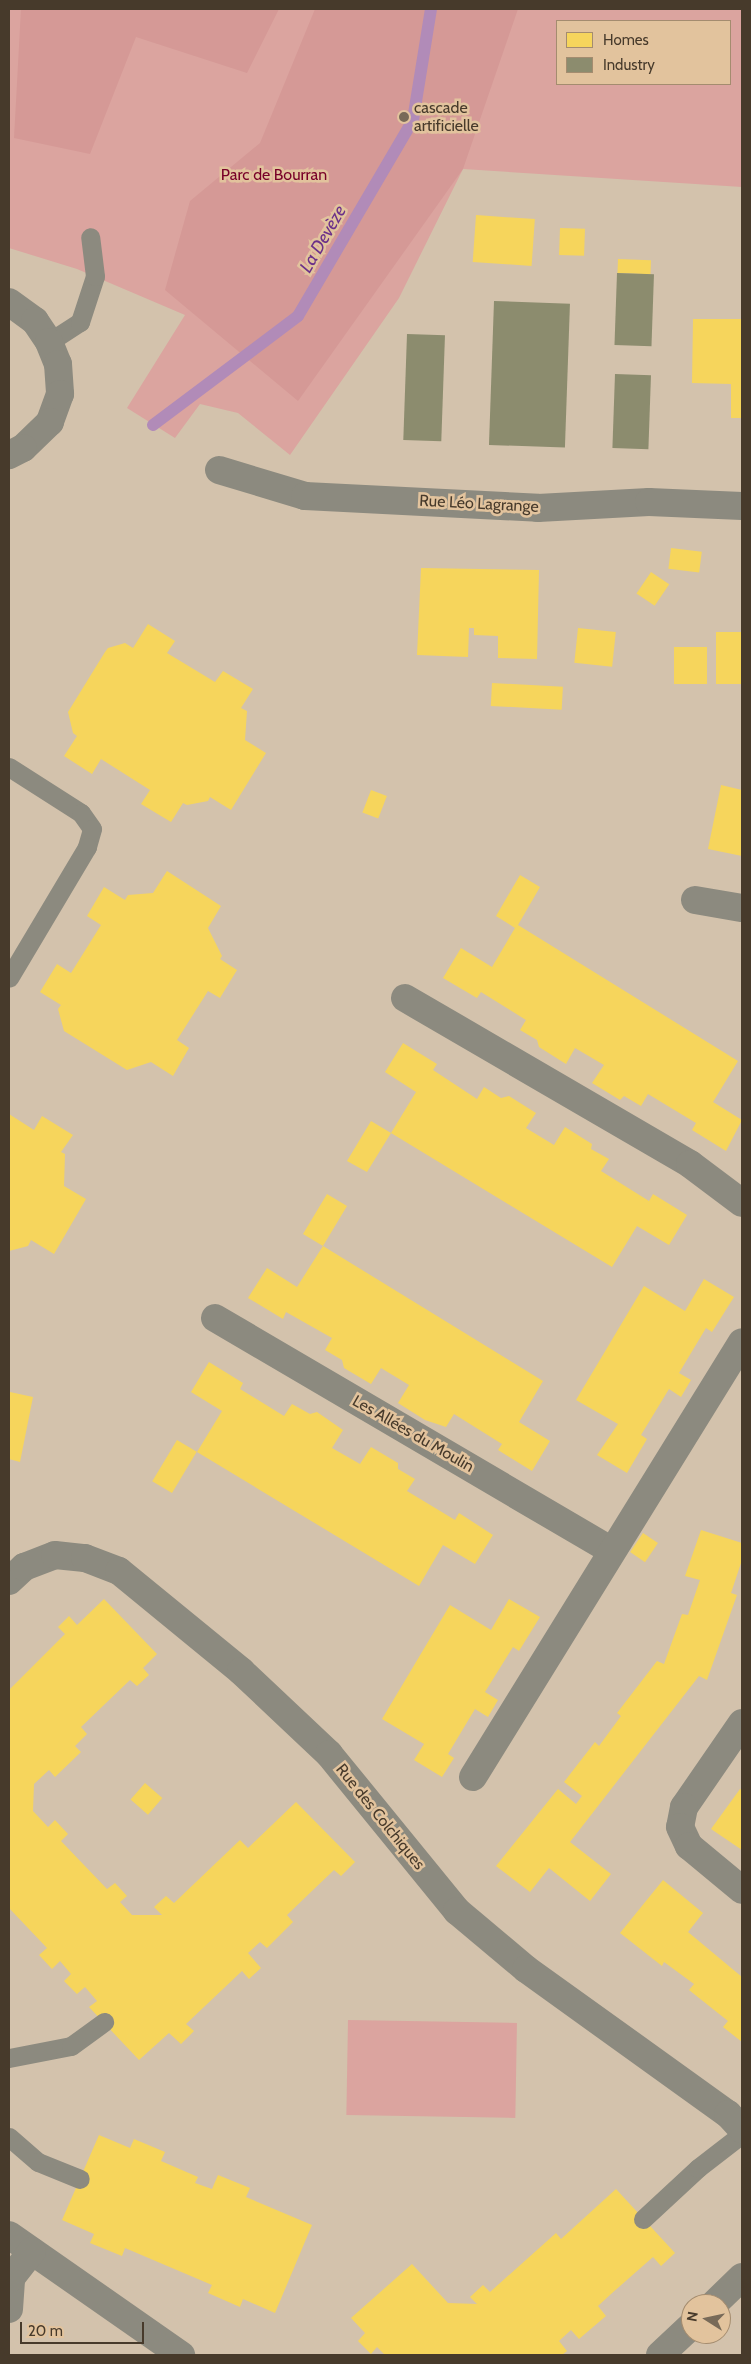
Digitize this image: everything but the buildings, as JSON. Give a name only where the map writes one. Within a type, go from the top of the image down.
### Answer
[{"type":"street","points":[[9,302],[35,321],[49,342],[58,364],[60,394],[50,422],[23,448],[9,455]]},
{"type":"street","name":"Rue Léo Lagrange","points":[[219,470],[305,496],[538,508],[649,502],[742,506]]},
{"type":"street","points":[[695,900],[742,908]]},
{"type":"street","points":[[405,998],[690,1164],[742,1201]]},
{"type":"street","name":"Les Allées du Moulin","points":[[215,1318],[612,1550]]},
{"type":"street","points":[[473,1777],[742,1342]]},
{"type":"street","name":"Rue des Colchiques","points":[[9,1581],[24,1567],[55,1555],[86,1558],[119,1571],[241,1671],[329,1754],[456,1910],[526,1970],[728,2114],[742,2129]]},
{"type":"street","points":[[742,1723],[684,1807],[680,1827],[689,1846],[742,1890]]},
{"type":"street","points":[[9,2235],[182,2355]]},
{"type":"street","points":[[9,2309],[11,2278],[32,2251]]},
{"type":"street","points":[[725,2294],[742,2278]]},
{"type":"street","points":[[660,2355],[681,2335]]},
{"type":"lane","points":[[49,342],[80,322],[95,276],[90,238]]},
{"type":"lane","points":[[9,767],[81,813],[92,829],[87,848],[9,978]]},
{"type":"lane","points":[[9,2058],[71,2046],[104,2022]]},
{"type":"lane","points":[[643,2219],[698,2168],[742,2134]]},
{"type":"lane","points":[[9,2137],[38,2162],[80,2179]]},
{"type":"green space","name":"Parc de Bourran","points":[[9,9],[742,9],[742,187],[463,169],[399,298],[290,455],[238,413],[200,404],[175,438],[127,408],[185,315],[77,269],[9,248]]},
{"type":"green space","points":[[21,9],[279,9],[247,73],[136,37],[90,154],[14,138]]},
{"type":"green space","points":[[315,9],[518,9],[463,169],[298,401],[165,290],[190,201],[260,143]]},
{"type":"green space","points":[[348,2020],[517,2023],[515,2118],[346,2115]]},
{"type":"waterway","name":"La Devèze","points":[[153,425],[298,316],[413,120],[431,9]]},
{"type":"place","name":"cascade artificielle","points":[[404,117]]}]
